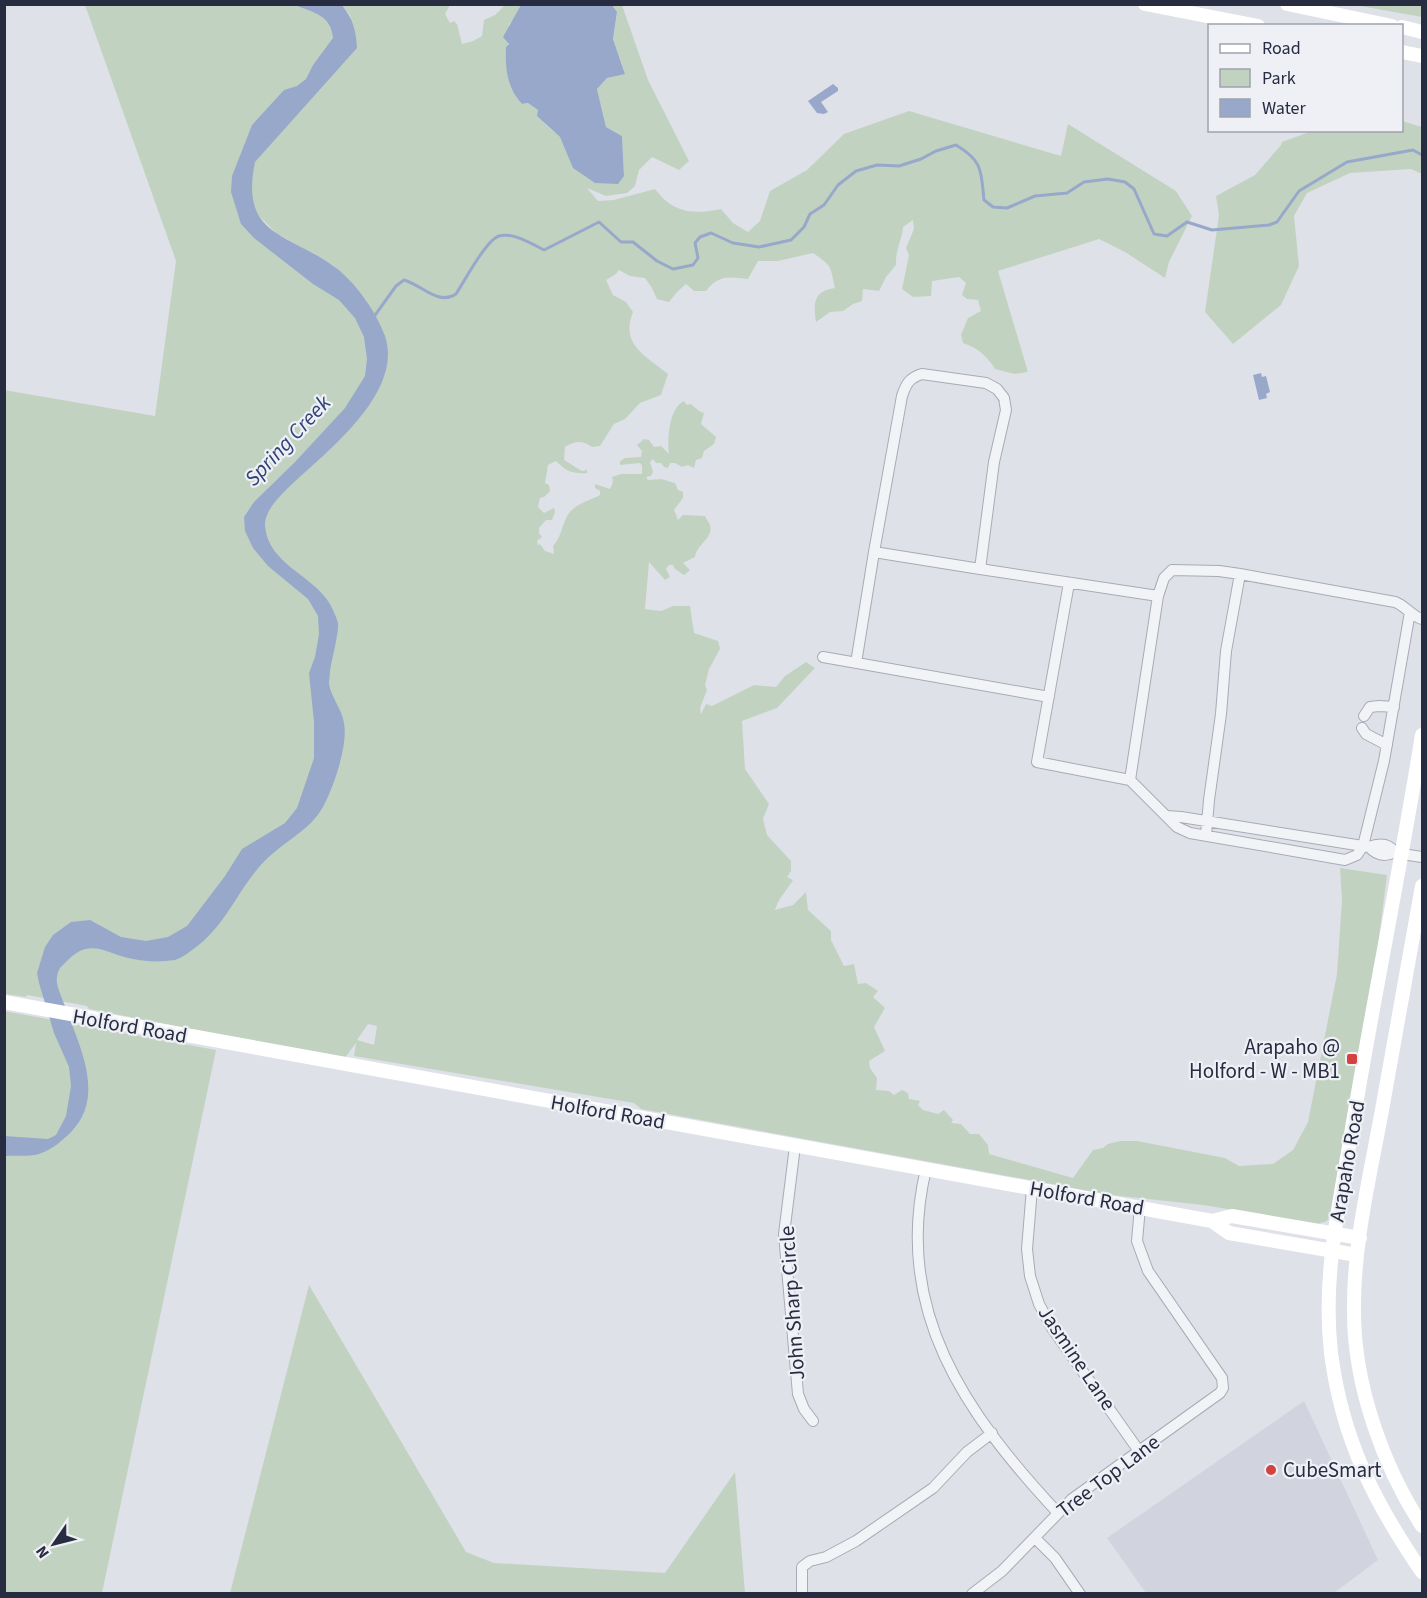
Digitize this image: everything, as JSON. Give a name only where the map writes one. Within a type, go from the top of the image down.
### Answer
[{"type":"main road","points":[[1145,4],[1248,24]]},
{"type":"main road","points":[[1287,4],[1382,24]]},
{"type":"main road","points":[[1403,27],[1422,32]]},
{"type":"main road","points":[[1403,52],[1422,56]]},
{"type":"main road","name":"Arapaho Road","points":[[1422,735],[1331,1251],[1328,1301],[1331,1352],[1345,1418],[1365,1476],[1394,1530],[1422,1572]]},
{"type":"main road","name":"Arapaho Road","points":[[1422,886],[1357,1255],[1354,1293],[1354,1327],[1358,1356],[1378,1440],[1395,1480],[1422,1526]]},
{"type":"main road","name":"Holford Road","points":[[11,1004],[1140,1207],[1212,1221],[1229,1233],[1357,1255]]},
{"type":"main road","name":"Holford Road","points":[[1212,1221],[1232,1216],[1360,1238]]},
{"type":"main road","points":[[1345,1418],[1370,1412]]},
{"type":"street","points":[[856,663],[906,383],[922,374],[986,383],[997,389],[1004,398],[1006,410],[994,462],[980,569]]},
{"type":"street","points":[[874,552],[1158,596]]},
{"type":"street","points":[[1130,780],[1158,596],[1164,578],[1172,570],[1240,574],[1395,602],[1402,604],[1422,620]]},
{"type":"street","points":[[1206,835],[1221,714],[1226,651],[1240,574]]},
{"type":"street","points":[[1069,583],[1037,762],[1130,780],[1177,828],[1190,833],[1345,860],[1357,855],[1366,847],[1387,745],[1410,612]]},
{"type":"street","points":[[823,657],[1049,697]]},
{"type":"street","points":[[1364,716],[1370,707],[1394,707]]},
{"type":"street","points":[[1362,728],[1366,734],[1387,745]]},
{"type":"street","points":[[1167,816],[1366,847]]},
{"type":"street","points":[[1402,854],[1422,857]]},
{"type":"street","name":"John Sharp Circle","points":[[795,1146],[784,1234],[798,1394],[804,1409],[813,1421]]},
{"type":"street","points":[[926,1169],[918,1211],[917,1245],[925,1304],[933,1332],[951,1372],[992,1433],[1027,1480],[1058,1513]]},
{"type":"street","name":"Jasmine Lane","points":[[1032,1188],[1027,1249],[1030,1276],[1039,1304],[1052,1328],[1139,1450]]},
{"type":"street","name":"Tree Top Lane","points":[[972,1593],[1002,1571],[1083,1490],[1220,1393],[1223,1388],[1222,1378],[1148,1271],[1137,1241],[1140,1207]]},
{"type":"street","points":[[802,1593],[802,1567],[810,1561],[832,1555],[856,1542],[933,1488],[967,1452],[992,1433]]},
{"type":"street","points":[[1035,1538],[1055,1558],[1080,1593]]},
{"type":"shaded area","name":"CubeSmart","points":[[1304,1401],[1378,1560],[1334,1593],[1146,1593],[1107,1538]]},
{"type":"green space","points":[[321,4],[346,30],[242,174],[246,221],[349,293],[383,380],[367,301],[334,266],[276,233],[255,212],[250,186],[254,162],[356,48],[350,15],[342,5],[450,5],[445,14],[450,23],[454,21],[457,24],[462,44],[482,36],[484,20],[495,15],[505,5],[521,5],[515,18],[509,24],[507,67],[515,95],[522,104],[528,103],[538,110],[545,124],[560,137],[571,159],[624,176],[622,136],[606,127],[597,89],[607,78],[625,73],[613,39],[617,13],[612,5],[622,5],[648,80],[689,161],[679,170],[652,157],[639,170],[635,186],[627,193],[606,196],[587,188],[598,201],[614,200],[655,189],[669,203],[684,210],[701,212],[721,209],[733,223],[748,232],[760,221],[770,191],[807,170],[844,134],[909,111],[1061,156],[1068,124],[1176,191],[1192,216],[1169,262],[1165,278],[1125,252],[1099,239],[998,271],[1028,372],[1015,374],[995,369],[981,353],[963,343],[961,335],[968,318],[981,311],[978,300],[967,299],[962,295],[966,283],[959,277],[932,281],[931,296],[913,297],[902,289],[909,255],[906,248],[914,229],[913,220],[903,227],[896,265],[886,277],[879,291],[863,289],[862,301],[843,311],[830,312],[816,322],[816,299],[823,292],[835,288],[830,268],[813,253],[778,261],[758,261],[748,279],[730,277],[720,279],[706,291],[694,291],[686,284],[669,302],[657,299],[645,278],[630,276],[619,270],[606,280],[613,295],[626,302],[633,312],[630,333],[633,341],[637,349],[668,374],[661,395],[640,403],[625,419],[614,424],[600,446],[592,447],[579,442],[565,447],[564,460],[582,471],[587,470],[587,473],[570,471],[556,461],[548,465],[545,483],[549,485],[550,491],[540,498],[538,507],[544,513],[554,508],[555,512],[552,520],[546,520],[539,528],[542,537],[537,541],[545,551],[554,554],[553,546],[570,512],[600,495],[595,484],[610,489],[613,482],[612,477],[621,474],[642,474],[640,463],[620,465],[620,461],[625,458],[641,457],[642,451],[637,445],[644,439],[649,440],[654,447],[661,446],[669,454],[670,424],[675,410],[684,401],[687,405],[691,404],[704,413],[701,424],[716,437],[714,444],[704,451],[702,458],[696,460],[694,468],[670,463],[668,468],[661,463],[656,463],[653,459],[650,462],[653,472],[651,476],[646,477],[648,480],[661,479],[675,483],[678,490],[683,492],[683,498],[674,510],[678,520],[683,515],[705,516],[711,530],[695,557],[683,563],[690,570],[684,575],[673,565],[669,565],[666,569],[670,577],[665,580],[649,562],[645,609],[661,611],[673,606],[690,606],[694,633],[718,641],[720,649],[709,669],[705,685],[707,690],[700,708],[701,714],[706,704],[712,706],[754,685],[776,687],[785,676],[806,662],[815,668],[777,708],[742,721],[745,769],[769,804],[763,819],[767,835],[791,861],[791,871],[787,877],[793,880],[780,898],[775,910],[793,905],[806,892],[808,910],[831,931],[831,940],[844,966],[854,964],[858,984],[866,983],[878,991],[873,997],[885,1008],[874,1027],[885,1051],[869,1061],[870,1068],[877,1078],[876,1090],[889,1091],[894,1095],[902,1090],[908,1093],[909,1099],[920,1101],[918,1105],[923,1110],[938,1114],[944,1110],[953,1120],[951,1123],[961,1124],[970,1134],[979,1134],[988,1145],[989,1154],[1073,1178],[1093,1150],[1120,1141],[1137,1141],[1225,1158],[1239,1166],[1273,1164],[1293,1150],[1308,1122],[1337,974],[1342,900],[1340,868],[1387,875],[1374,974],[1331,1212],[1327,1221],[1318,1224],[1203,1205],[1111,1195],[641,1109],[634,1103],[354,1056],[356,1043],[344,1059],[89,1009],[87,1006],[27,995],[26,997],[5,994],[4,390],[155,416],[176,261],[85,5]],"holes":[[[368,1024],[377,1026],[374,1045],[357,1040]]]},
{"type":"green space","points":[[1355,5],[1422,5],[1422,17]]},
{"type":"green space","points":[[1403,121],[1422,127],[1422,174],[1411,169],[1350,173],[1307,193],[1294,216],[1299,266],[1281,305],[1233,344],[1205,312],[1219,215],[1216,196],[1255,175],[1282,142],[1309,132],[1403,132]]},
{"type":"green space","points":[[4,1011],[216,1050],[102,1593],[5,1593]]},
{"type":"green space","points":[[309,1285],[466,1552],[494,1563],[665,1573],[735,1472],[745,1593],[230,1593]]},
{"type":"water","points":[[295,5],[342,5],[353,25],[357,48],[255,162],[252,186],[254,204],[260,218],[270,228],[332,265],[356,287],[381,326],[388,357],[383,379],[373,400],[358,420],[282,494],[273,504],[265,520],[268,539],[274,550],[282,560],[322,594],[330,604],[337,621],[329,684],[344,723],[344,742],[340,763],[329,795],[320,812],[301,832],[260,866],[215,929],[188,953],[175,960],[143,961],[93,948],[77,953],[60,968],[57,985],[86,1067],[87,1101],[82,1116],[72,1131],[53,1147],[35,1155],[5,1156],[4,1136],[48,1139],[56,1135],[66,1116],[71,1086],[69,1067],[54,1033],[37,973],[45,947],[53,935],[71,922],[90,920],[121,937],[146,941],[168,937],[187,926],[225,876],[242,849],[285,823],[297,808],[314,758],[314,722],[309,673],[315,657],[319,634],[318,616],[308,599],[268,566],[253,548],[245,531],[244,517],[254,502],[345,408],[365,376],[367,359],[364,337],[355,318],[339,300],[313,284],[254,238],[241,224],[231,192],[232,176],[252,125],[284,90],[297,86],[306,79],[313,65],[333,38],[332,30],[325,20]]},
{"type":"water","points":[[521,5],[612,5],[617,12],[613,39],[625,74],[607,78],[597,89],[606,127],[622,136],[624,176],[618,184],[595,183],[573,168],[560,137],[537,116],[538,110],[528,103],[522,104],[513,91],[506,63],[506,47],[509,44],[503,37]]},
{"type":"water","points":[[833,84],[838,91],[821,102],[828,112],[817,113],[808,101]]},
{"type":"water","points":[[1261,373],[1262,377],[1266,376],[1270,392],[1266,394],[1267,398],[1259,400],[1253,375]]},
{"type":"waterway","points":[[373,318],[396,286],[404,280],[443,298],[456,294],[488,245],[494,239],[504,235],[516,237],[544,250],[599,222],[621,242],[633,242],[657,261],[673,269],[693,265],[698,258],[695,243],[700,237],[711,233],[733,243],[759,247],[791,240],[804,227],[810,214],[824,205],[838,185],[856,171],[877,165],[899,166],[956,145],[976,162],[981,174],[984,200],[993,207],[1007,208],[1035,196],[1067,193],[1084,182],[1108,179],[1125,182],[1134,189],[1154,234],[1167,236],[1187,222],[1212,230],[1269,225],[1277,222],[1299,191],[1347,162],[1413,150],[1422,155]]},
{"type":"place","name":"Arapaho @ Holford - W - MB1","points":[[1352,1059]]},
{"type":"place","name":"CubeSmart","points":[[1271,1470]]},
{"type":"water label","name":"Spring Creek","points":[[287,440]]}]
